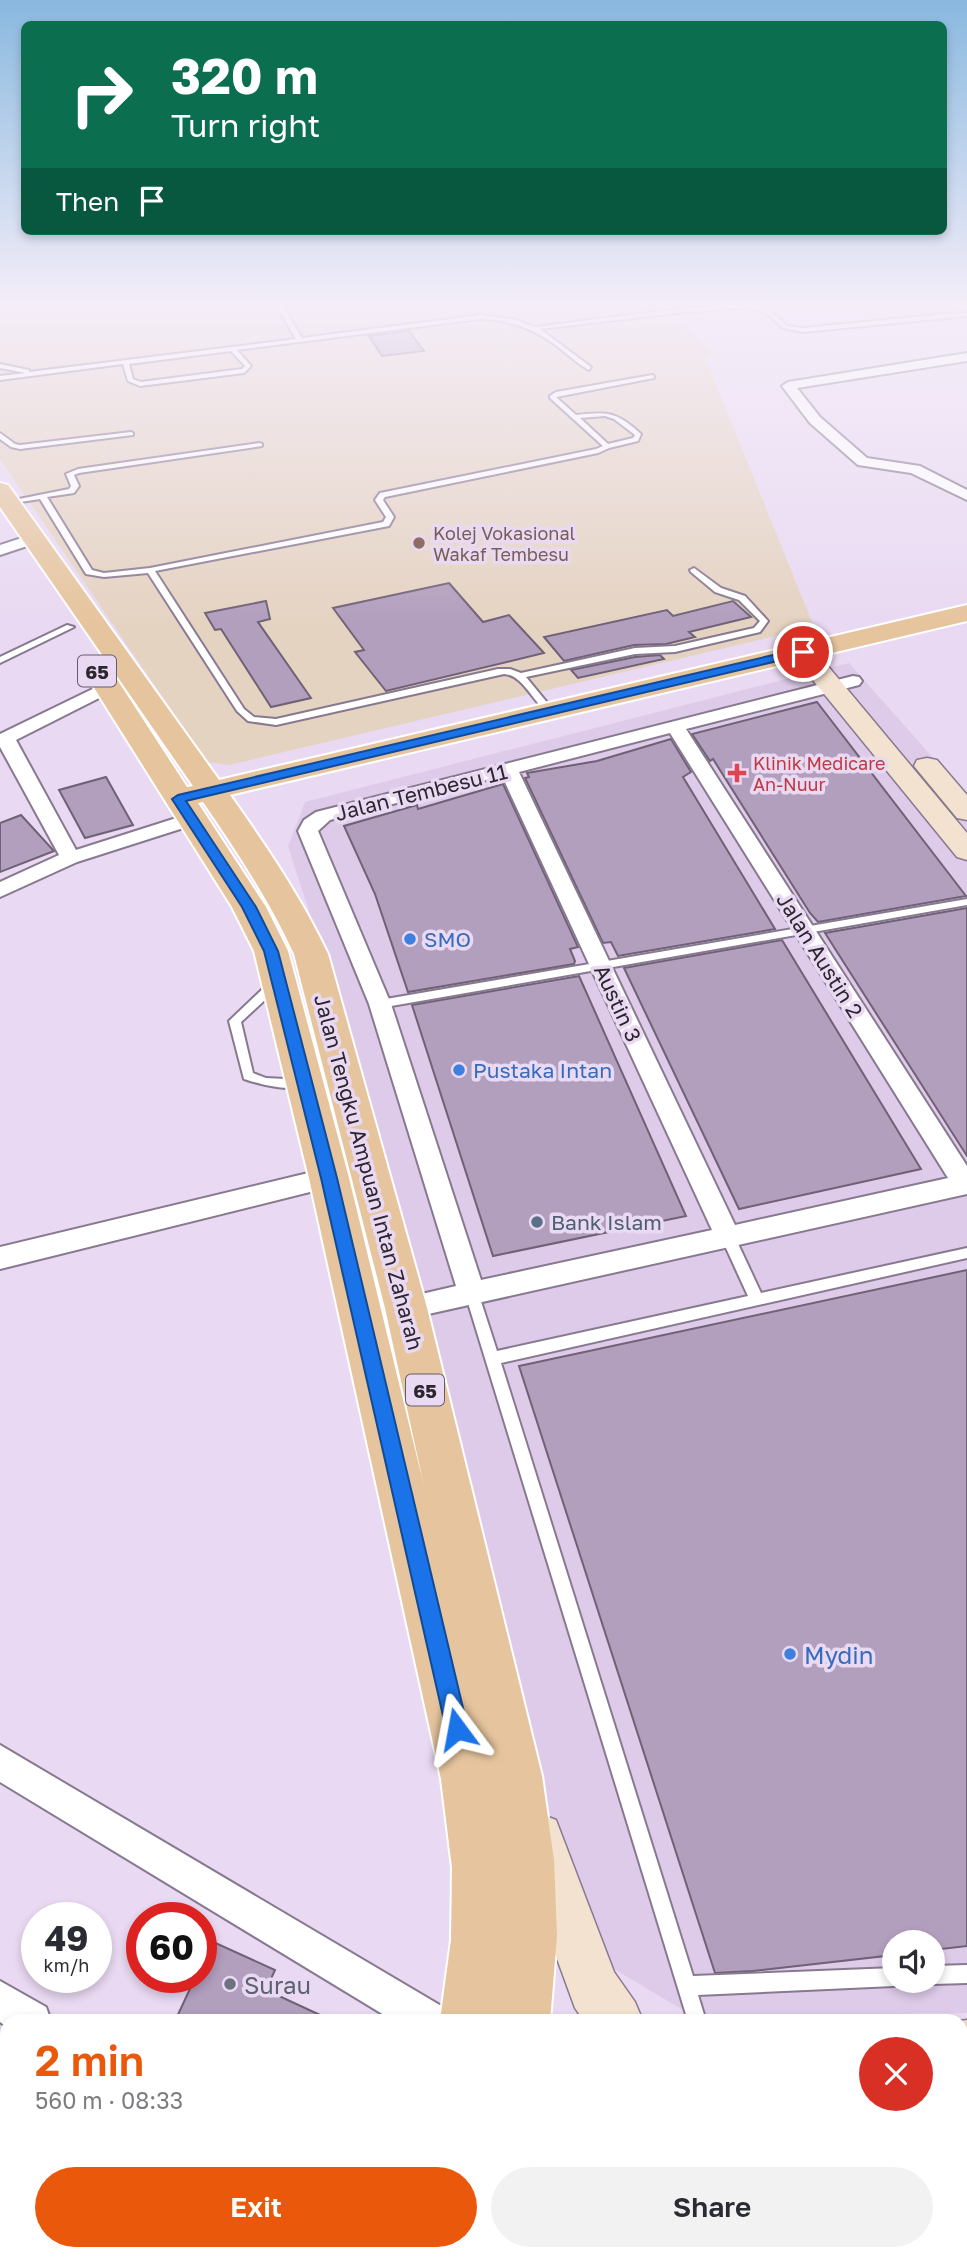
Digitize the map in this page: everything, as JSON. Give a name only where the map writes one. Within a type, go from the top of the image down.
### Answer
[{"type":"main road","name":"Jalan Tengku Ampuan Intan Zaharah","points":[[3,503],[17,544],[107,687],[192,791],[257,856],[296,922],[311,954],[406,1308],[515,1776],[526,1860],[528,1936],[521,2014]]},
{"type":"main road","name":"Jalan Tengku Ampuan Intan Zaharah","points":[[17,544],[192,791],[271,951],[329,1178],[468,1779],[480,1868],[480,1940],[471,2014]]},
{"type":"main road","points":[[192,791],[271,777],[967,613]]},
{"type":"main road","points":[[257,856],[249,832],[251,818],[267,801],[279,793],[379,751]]},
{"type":"main road","points":[[192,791],[203,770],[220,775],[271,777]]},
{"type":"street","points":[[808,410],[863,462],[915,469],[967,496]]},
{"type":"street","points":[[814,649],[967,851]]},
{"type":"street","points":[[842,683],[967,812]]},
{"type":"street","name":"Jalan Tembesu 11","points":[[472,1293],[380,1004],[308,831],[311,824],[323,816],[842,683]]},
{"type":"street","points":[[70,858],[3,740],[107,687]]},
{"type":"street","name":"Jalan Austin 2","points":[[676,727],[966,1184]]},
{"type":"street","name":"Austin 3","points":[[509,770],[728,1237]]},
{"type":"street","points":[[0,890],[70,858],[192,791]]},
{"type":"street","points":[[0,1258],[329,1178]]},
{"type":"street","points":[[406,1308],[966,1184]]},
{"type":"street","points":[[0,1762],[417,2014]]},
{"type":"street","points":[[515,1776],[594,1989],[610,2014]]},
{"type":"street","points":[[0,2000],[21,2014]]},
{"type":"lane","points":[[567,410],[607,446]]},
{"type":"lane","points":[[42,496],[89,572],[104,575],[150,570],[386,524],[390,517],[379,500],[383,495],[598,451],[607,446],[636,440],[639,435],[616,414],[602,413],[576,418]]},
{"type":"lane","points":[[0,435],[13,446],[20,447],[131,434]]},
{"type":"lane","points":[[3,503],[71,491],[75,486],[71,474],[78,471],[260,445]]},
{"type":"lane","points":[[150,570],[242,711],[251,719],[276,722],[498,672],[512,671],[522,675],[635,651],[675,649],[757,630],[764,621],[742,598],[718,590],[694,570]]},
{"type":"lane","points":[[0,660],[70,627]]},
{"type":"lane","points":[[522,675],[550,711]]},
{"type":"lane","points":[[380,1004],[967,902]]},
{"type":"lane","points":[[728,1237],[757,1300]]},
{"type":"lane","points":[[494,1358],[967,1253]]},
{"type":"lane","points":[[472,1293],[695,2014]]},
{"type":"lane","points":[[945,1975],[967,1974]]},
{"type":"lane","points":[[686,1986],[882,1978]]},
{"type":"shaded area","name":"Kolej Vokasional Wakaf Tembesu","points":[[0,410],[727,410],[814,627],[229,765],[207,762],[0,459]]},
{"type":"shaded area","points":[[849,663],[967,796],[967,2013],[690,2014],[614,1969],[537,1799],[336,995],[288,846],[305,802]]},
{"type":"building","points":[[449,583],[483,622],[509,615],[544,653],[386,691],[355,652],[364,650],[333,608]]},
{"type":"building","points":[[266,601],[270,619],[258,622],[311,698],[271,707],[221,629],[215,630],[205,613]]},
{"type":"building","points":[[733,601],[751,617],[689,632],[695,637],[666,644],[634,645],[564,661],[544,637],[667,610],[673,616]]},
{"type":"building","points":[[660,655],[664,659],[578,678],[571,670],[635,657]]},
{"type":"building","points":[[817,702],[966,896],[818,922],[810,913],[713,759],[710,761],[692,734]]},
{"type":"building","points":[[671,739],[691,772],[683,777],[775,929],[618,956],[611,942],[603,943],[525,778],[529,777],[527,773],[597,761]]},
{"type":"building","points":[[106,777],[133,825],[85,838],[59,790]]},
{"type":"building","points":[[503,784],[578,947],[570,949],[574,964],[408,992],[375,894],[344,826],[417,805],[418,809]]},
{"type":"building","points":[[21,815],[54,851],[0,872],[0,823]]},
{"type":"building","points":[[967,908],[967,1156],[825,933]]},
{"type":"building","points":[[782,940],[921,1169],[739,1209],[624,968]]},
{"type":"building","points":[[579,976],[686,1216],[493,1256],[412,1005]]},
{"type":"building","name":"Mydin","points":[[967,1270],[967,1946],[945,1949],[945,1930],[882,1930],[882,1956],[715,1973],[519,1366]]},
{"type":"building","name":"Surau","points":[[217,1944],[275,1970],[266,1990],[318,2014],[178,2014],[188,1993],[217,1993]]},
{"type":"place","name":"Kolej Vokasional Wakaf Tembesu","points":[[419,543]]},
{"type":"place","name":"Klinik Medicare An-Nuur","points":[[737,773]]},
{"type":"place","name":"SMO","points":[[410,939]]},
{"type":"place","name":"Pustaka Intan","points":[[459,1070]]},
{"type":"place","name":"Bank Islam","points":[[537,1222]]},
{"type":"place","name":"Mydin","points":[[790,1654]]},
{"type":"place","name":"Surau","points":[[230,1984]]},
{"type":"route","points":[[457,1729],[329,1178],[271,951],[249,907],[178,799],[803,652]]}]
